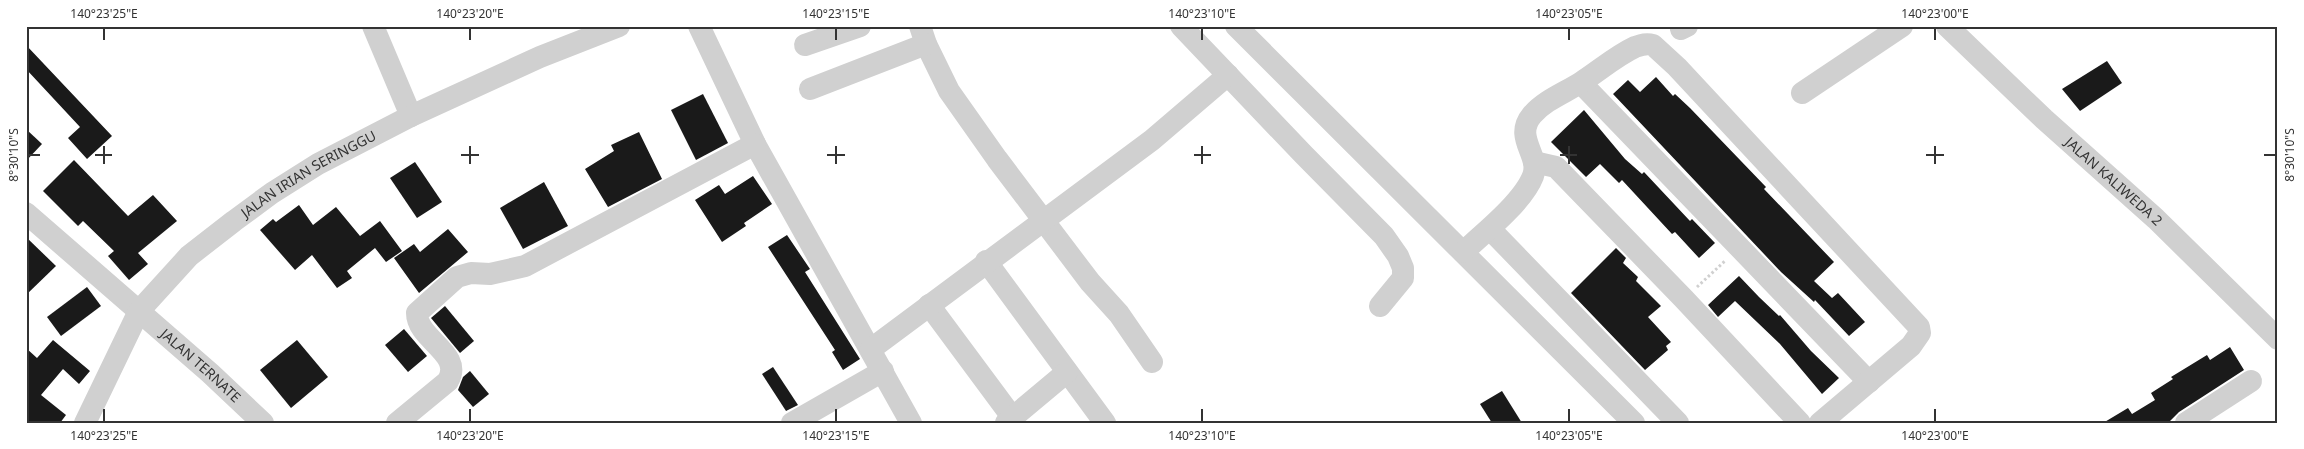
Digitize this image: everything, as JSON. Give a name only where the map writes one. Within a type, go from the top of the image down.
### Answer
[{"type":"street","points":[[373,26],[411,116]]},
{"type":"street","name":"JALAN IRIAN SERINGGU","points":[[85,423],[139,311],[189,256],[272,192],[318,164],[411,116],[540,57],[619,26]]},
{"type":"street","points":[[699,26],[755,144],[911,423]]},
{"type":"street","points":[[805,45],[860,26]]},
{"type":"street","points":[[1181,26],[1384,236],[1398,256],[1403,268],[1403,278],[1380,306]]},
{"type":"street","points":[[1236,26],[1634,423]]},
{"type":"street","points":[[1802,94],[1902,26]]},
{"type":"street","name":"JALAN KALIWEDA 2","points":[[1947,26],[2044,119],[2156,219],[2278,339]]},
{"type":"street","points":[[810,89],[923,35],[949,91],[997,159],[1090,282],[1119,314],[1152,362]]},
{"type":"street","points":[[1463,252],[1499,221],[1532,178],[1534,162],[1526,143],[1525,134],[1532,115],[1555,97],[1582,83],[1624,53],[1648,43],[1653,45],[1677,68],[1919,327],[1920,333],[1911,346],[1820,423]]},
{"type":"street","points":[[871,349],[986,261],[1152,140],[1228,75]]},
{"type":"street","points":[[1582,83],[1741,246],[1869,382]]},
{"type":"street","points":[[397,423],[448,381],[452,374],[451,361],[423,328],[417,313],[457,277],[471,273],[490,274],[525,266],[755,144]]},
{"type":"street","points":[[1534,162],[1556,167],[1684,299],[1800,423]]},
{"type":"street","name":"JALAN TERNATE","points":[[28,217],[210,373],[263,423]]},
{"type":"street","points":[[1490,228],[1678,423]]},
{"type":"street","points":[[986,261],[1105,423]]},
{"type":"street","points":[[929,305],[1009,420],[1067,372]]},
{"type":"street","points":[[1574,365],[1598,342]]},
{"type":"street","points":[[792,423],[883,371]]},
{"type":"street","points":[[2186,423],[2251,381]]},
{"type":"path","points":[[1684,299],[1741,246]]},
{"type":"building","points":[[26,45],[112,136],[87,159],[68,138],[80,127],[26,69]]},
{"type":"building","points":[[2107,61],[2122,83],[2080,111],[2062,89]]},
{"type":"building","points":[[1656,77],[1673,96],[1675,94],[1690,108],[1766,187],[1764,189],[1834,262],[1814,281],[1832,298],[1838,293],[1865,322],[1849,336],[1815,300],[1814,302],[1781,272],[1613,94],[1628,80],[1640,92]]},
{"type":"building","points":[[703,94],[728,143],[696,160],[671,110]]},
{"type":"building","points":[[1584,110],[1625,159],[1642,174],[1644,172],[1690,221],[1692,219],[1715,243],[1699,258],[1675,232],[1672,234],[1622,180],[1619,183],[1600,164],[1586,177],[1551,142]]},
{"type":"building","points":[[26,129],[42,144],[26,161]]},
{"type":"building","points":[[639,132],[662,179],[608,207],[585,169],[614,151],[611,145]]},
{"type":"building","points":[[74,160],[128,216],[153,195],[177,221],[138,253],[148,264],[129,280],[108,256],[114,251],[83,221],[78,226],[43,191]]},
{"type":"building","points":[[415,162],[442,202],[417,218],[390,178]]},
{"type":"building","points":[[753,176],[772,204],[744,223],[746,226],[722,242],[695,200],[719,185],[725,194]]},
{"type":"building","points":[[544,182],[568,226],[523,249],[500,208]]},
{"type":"building","points":[[299,205],[313,225],[336,207],[360,236],[380,221],[402,251],[386,262],[375,248],[347,271],[352,278],[337,288],[312,255],[295,270],[260,230],[273,219],[276,222]]},
{"type":"building","points":[[448,229],[468,252],[419,293],[394,258],[414,244],[420,252]]},
{"type":"building","points":[[787,235],[810,269],[805,272],[860,359],[843,370],[832,352],[835,350],[768,247]]},
{"type":"building","points":[[26,237],[56,266],[26,295]]},
{"type":"building","points":[[1616,248],[1626,258],[1623,263],[1638,277],[1636,281],[1661,306],[1648,317],[1671,342],[1666,346],[1668,350],[1645,370],[1571,293]]},
{"type":"building","points":[[1739,276],[1780,315],[1811,351],[1839,378],[1822,394],[1780,344],[1735,301],[1718,317],[1708,305]]},
{"type":"building","points":[[87,287],[101,306],[61,336],[47,317]]},
{"type":"building","points":[[445,306],[474,341],[460,353],[431,318]]},
{"type":"building","points":[[404,329],[427,356],[408,372],[385,345]]},
{"type":"building","points":[[53,340],[90,371],[79,384],[63,369],[41,395],[66,415],[60,423],[26,423],[26,348],[37,358]]},
{"type":"building","points":[[297,340],[328,377],[291,408],[260,370]]},
{"type":"building","points":[[2230,347],[2244,370],[2179,412],[2168,423],[2103,423],[2128,408],[2132,414],[2155,400],[2151,393],[2173,379],[2171,377],[2207,355],[2210,360]]},
{"type":"building","points":[[773,367],[798,405],[786,411],[762,374]]},
{"type":"building","points":[[470,371],[489,394],[473,407],[458,390],[463,377]]},
{"type":"building","points":[[1502,391],[1522,423],[1492,423],[1480,404]]}]
